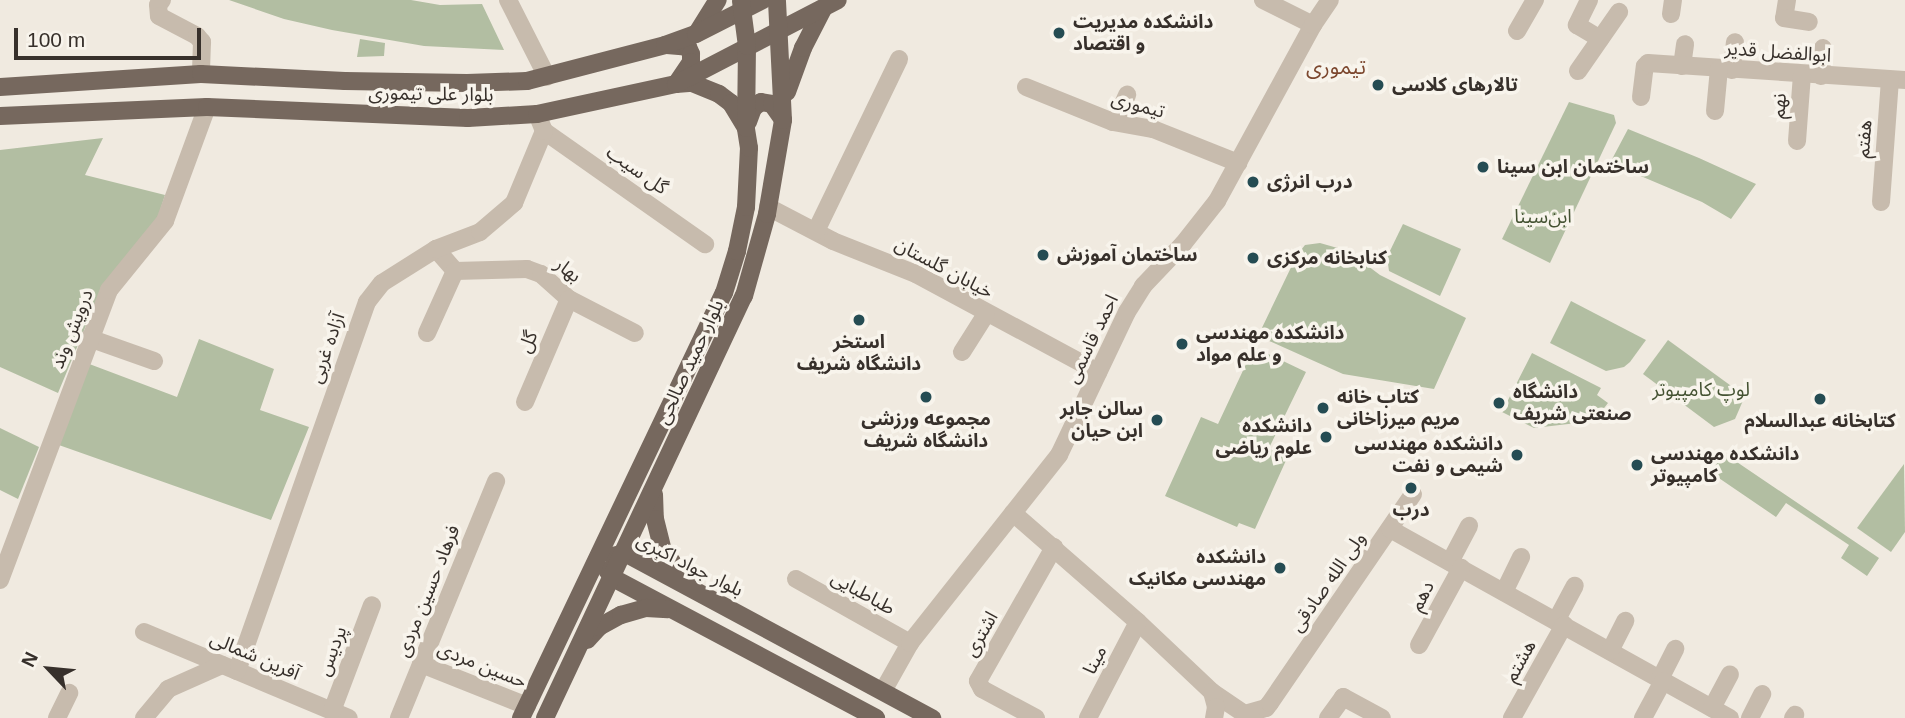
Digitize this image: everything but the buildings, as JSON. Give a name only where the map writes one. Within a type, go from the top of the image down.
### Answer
[{"type":"main road","points":[[696,34],[718,0]]},
{"type":"main road","name":"بلوار علی تیموری","points":[[0,87],[201,74],[467,83],[547,77],[666,45],[696,34],[742,6],[763,0]]},
{"type":"main road","name":"بلوار حمید صالحی","points":[[545,718],[744,296],[768,207],[783,111],[777,0]]},
{"type":"main road","name":"بلوار علی تیموری","points":[[0,116],[207,107],[540,122],[676,83],[830,4]]},
{"type":"main road","points":[[746,128],[753,108],[761,102],[772,104],[783,111],[803,48],[830,4]]},
{"type":"main road","name":"بلوار حمید صالحی","points":[[524,712],[724,293],[737,251],[746,207],[749,148],[746,128],[747,46],[742,6]]},
{"type":"main road","points":[[666,45],[688,47],[691,54],[691,62],[676,83]]},
{"type":"main road","points":[[676,83],[692,83],[719,94],[731,103],[746,128]]},
{"type":"main road","points":[[654,490],[655,519],[663,550],[695,590]]},
{"type":"main road","name":"بلوار جواد اکبری","points":[[599,559],[625,553],[932,718]]},
{"type":"main road","points":[[599,559],[613,578],[874,717],[883,691]]},
{"type":"main road","points":[[580,645],[599,627],[621,615],[646,608],[673,609]]},
{"type":"main road","points":[[564,629],[578,627],[580,645]]},
{"type":"street","points":[[162,0],[158,5],[159,16],[197,36],[202,42],[201,74]]},
{"type":"street","points":[[508,0],[547,77]]},
{"type":"street","points":[[1263,0],[1312,25]]},
{"type":"street","name":"احمد قاسمی","points":[[883,691],[910,643],[1067,441],[1098,372],[1143,286],[1183,244],[1217,201],[1312,25],[1329,0]]},
{"type":"street","points":[[1517,31],[1535,0]]},
{"type":"street","points":[[1589,0],[1577,20],[1579,28],[1600,39]]},
{"type":"street","points":[[1787,0],[1784,18],[1808,22]]},
{"type":"street","points":[[1578,71],[1619,12]]},
{"type":"street","points":[[1715,111],[1735,42]]},
{"type":"street","points":[[1682,66],[1685,44]]},
{"type":"street","points":[[1821,76],[1823,48]]},
{"type":"street","points":[[816,231],[899,59]]},
{"type":"street","name":"ابوالفضل قدیر","points":[[1641,97],[1645,66],[1648,63],[1802,75],[1901,77]]},
{"type":"street","name":"نهم","points":[[1797,141],[1802,75]]},
{"type":"street","name":"هفتم","points":[[1881,202],[1901,77]]},
{"type":"street","name":"تیموری","points":[[1026,87],[1115,122],[1153,129],[1238,163]]},
{"type":"street","points":[[1115,122],[1126,95]]},
{"type":"street","name":"درویش‌ وند","points":[[1,576],[109,290],[165,221],[207,107]]},
{"type":"street","name":"گل سیب","points":[[540,122],[705,244]]},
{"type":"street","name":"آزاده غربی","points":[[230,668],[364,309],[382,283],[436,249],[480,232],[514,203],[540,122]]},
{"type":"street","name":"خیابان گلستان","points":[[768,207],[916,274],[1098,372]]},
{"type":"street","points":[[427,333],[455,271],[436,249]]},
{"type":"street","name":"بهار","points":[[455,271],[527,269],[541,274],[569,299],[635,333]]},
{"type":"street","name":"گل","points":[[525,402],[569,299]]},
{"type":"street","points":[[962,352],[986,314]]},
{"type":"street","points":[[89,338],[155,361]]},
{"type":"street","name":"فرهاد حسین مردی","points":[[399,718],[496,481]]},
{"type":"street","points":[[1390,529],[1413,494]]},
{"type":"street","name":"ولی الله صادقی","points":[[1013,513],[1138,622],[1212,692],[1245,714],[1266,708],[1390,529],[1730,718]]},
{"type":"street","name":"دهم","points":[[1419,645],[1456,565],[1469,526]]},
{"type":"street","name":"اشتری","points":[[1036,718],[982,689],[978,681],[1054,547]]},
{"type":"street","points":[[1504,592],[1521,557]]},
{"type":"street","name":"طباطبایی","points":[[796,579],[910,643]]},
{"type":"street","name":"هشتم","points":[[1512,718],[1560,623],[1575,586]]},
{"type":"street","name":"پردیس","points":[[340,715],[372,605]]},
{"type":"street","points":[[1610,651],[1625,621]]},
{"type":"street","name":"مینا","points":[[1088,718],[1138,622]]},
{"type":"street","name":"آفرین شمالی","points":[[144,632],[340,715]]},
{"type":"street","points":[[1643,718],[1675,649]]},
{"type":"street","name":"حسین مردی","points":[[421,664],[524,712]]},
{"type":"street","points":[[144,718],[168,689],[230,668]]},
{"type":"street","points":[[1712,708],[1730,674]]},
{"type":"street","points":[[1212,692],[1216,706],[1214,718]]},
{"type":"street","points":[[57,718],[69,693]]},
{"type":"street","points":[[1750,718],[1762,694]]},
{"type":"street","points":[[1328,718],[1343,697],[1381,718]]},
{"type":"green space","points":[[229,0],[411,0],[440,5],[482,4],[504,50],[424,46],[332,30],[284,19]]},
{"type":"green space","points":[[360,39],[385,43],[384,56],[357,57]]},
{"type":"green space","name":"ابن‌سینا","points":[[1569,102],[1614,115],[1616,123],[1550,263],[1502,239]]},
{"type":"green space","points":[[1628,129],[1756,184],[1731,219],[1702,202],[1610,163]]},
{"type":"green space","points":[[103,138],[85,175],[165,195],[157,220],[102,287],[58,393],[0,367],[0,150]]},
{"type":"green space","points":[[1403,224],[1461,249],[1440,296],[1389,271],[1387,257]]},
{"type":"green space","points":[[1320,243],[1348,251],[1380,275],[1466,318],[1434,389],[1343,374],[1258,336],[1297,255],[1305,245]]},
{"type":"green space","points":[[1571,301],[1646,340],[1630,362],[1624,367],[1606,371],[1550,343]]},
{"type":"green space","points":[[199,339],[274,369],[260,410],[309,427],[271,520],[56,444],[84,362],[177,397]]},
{"type":"green space","name":"لوپ کامپیوتر","points":[[1668,340],[1745,396],[1735,419],[1714,427],[1643,374]]},
{"type":"green space","points":[[1254,347],[1306,372],[1269,448],[1288,456],[1255,529],[1239,523],[1237,527],[1165,496],[1201,417],[1218,424]]},
{"type":"green space","points":[[1532,353],[1601,388],[1597,395],[1608,403],[1594,421],[1534,428],[1502,412]]},
{"type":"green space","points":[[0,428],[39,447],[18,499],[0,490]]},
{"type":"green space","points":[[1725,454],[1879,558],[1867,576],[1841,558],[1849,545],[1786,503],[1776,517],[1710,472]]},
{"type":"green space","points":[[1904,464],[1905,532],[1891,552],[1857,528]]},
{"type":"place","name":"دانشکده مدیریت و اقتصاد","points":[[1059,33]]},
{"type":"place","name":"تالارهای کلاسی","points":[[1378,85]]},
{"type":"place","name":"ساختمان ابن سینا","points":[[1483,167]]},
{"type":"place","name":"درب انرژی","points":[[1253,182]]},
{"type":"place","name":"ساختمان آموزش","points":[[1043,255]]},
{"type":"place","name":"کنابخانه مرکزی","points":[[1253,258]]},
{"type":"place","name":"استخر دانشگاه شریف","points":[[859,320]]},
{"type":"place","name":"دانشکده مهندسی و علم مواد","points":[[1182,344]]},
{"type":"place","name":"مجموعه ورزشی دانشگاه شریف","points":[[926,397]]},
{"type":"place","name":"کتابخانه عبدالسلام","points":[[1820,399]]},
{"type":"place","name":"دانشگاه صنعتی شریف","points":[[1499,403]]},
{"type":"place","name":"کتاب خانه مریم میرزاخانی","points":[[1323,408]]},
{"type":"place","name":"سالن جابر ابن حیان","points":[[1157,420]]},
{"type":"place","name":"دانشکده علوم ریاضی","points":[[1326,437]]},
{"type":"place","name":"دانشکده مهندسی شیمی و نفت","points":[[1517,455]]},
{"type":"place","name":"دانشکده مهندسی کامپیوتر","points":[[1637,465]]},
{"type":"place","name":"درب","points":[[1411,488]]},
{"type":"place","name":"دانشکده مهندسی مکانیک","points":[[1280,568]]},
{"type":"district","name":"تیموری","points":[[1336,67]]}]
